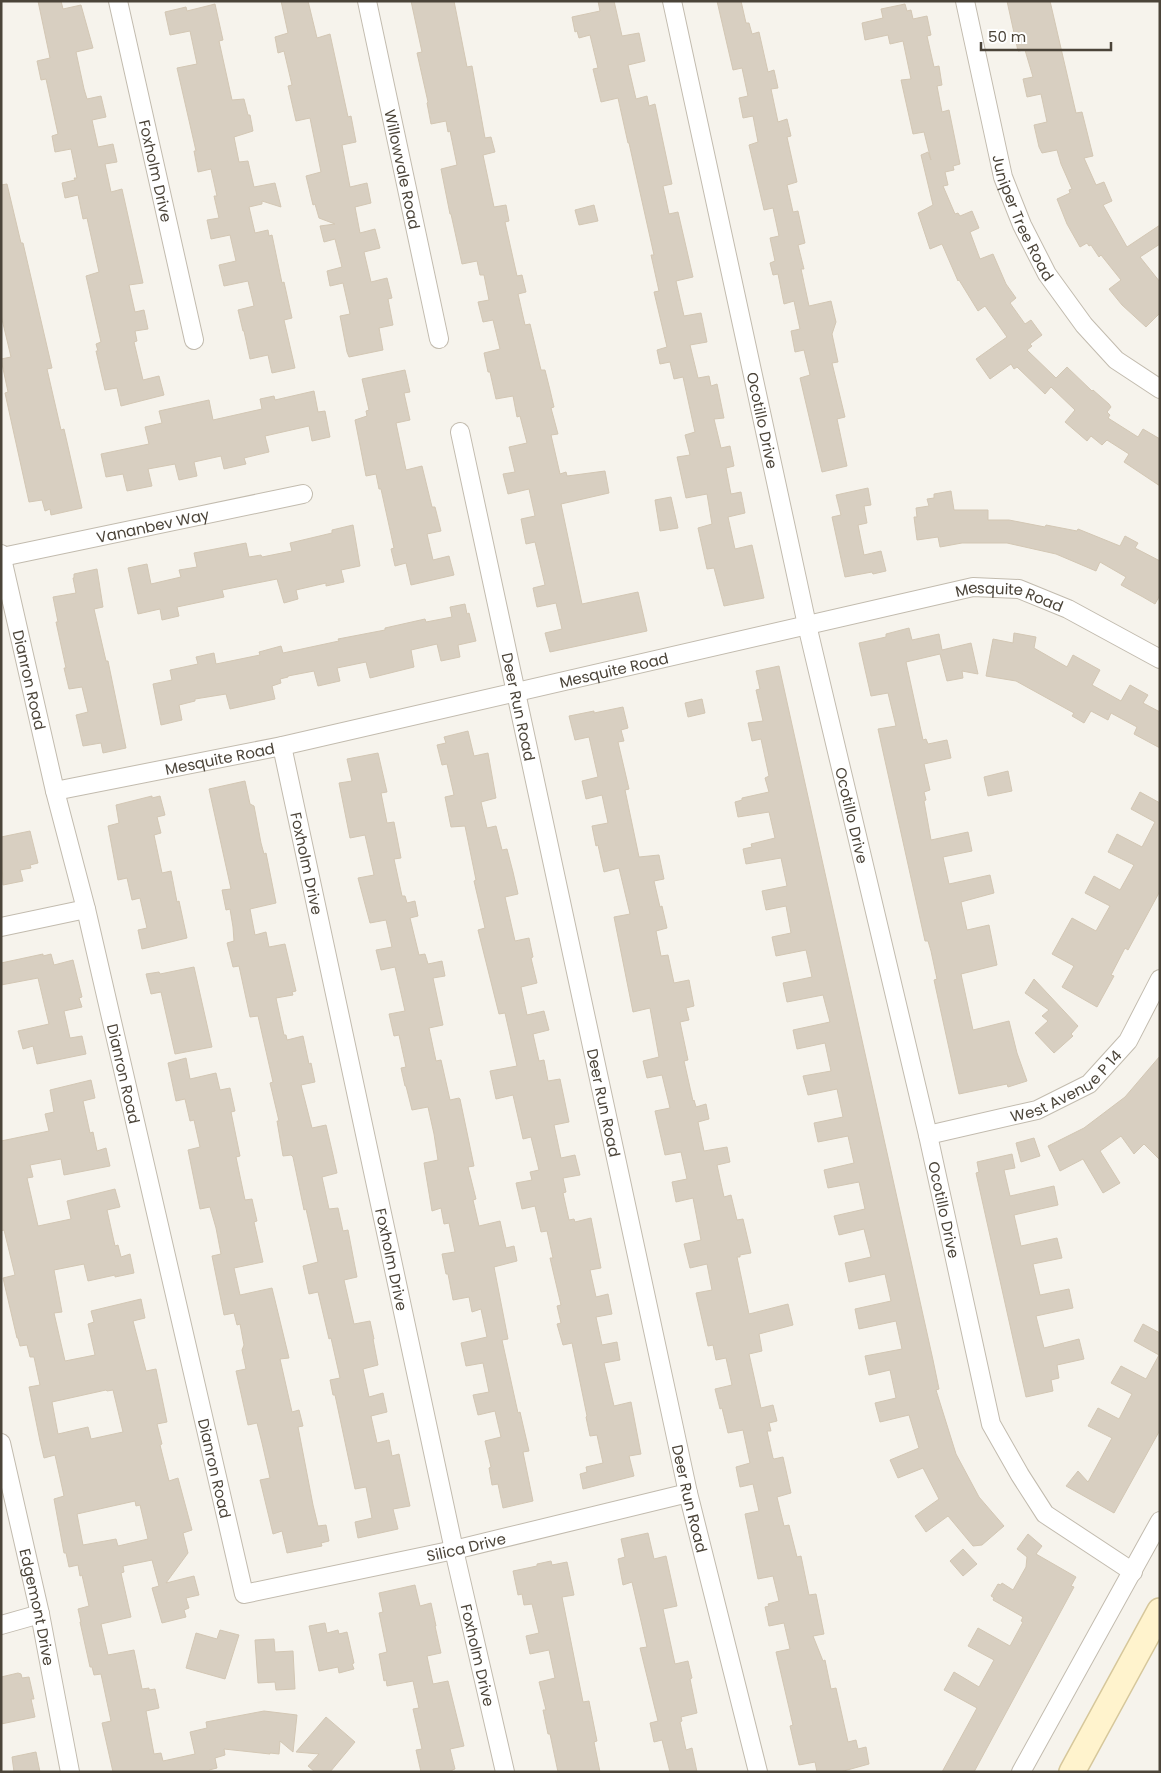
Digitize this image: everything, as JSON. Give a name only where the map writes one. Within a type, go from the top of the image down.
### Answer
[{"type":"main road","points":[[1072,1772],[1160,1611]]},
{"type":"street","name":"Foxholm Drive","points":[[118,1],[194,340]]},
{"type":"street","name":"Willowvale Road","points":[[367,1],[439,339]]},
{"type":"street","name":"Ocotillo Drive","points":[[672,1],[807,625],[928,1134],[991,1424],[1045,1514],[1133,1572]]},
{"type":"street","name":"Juniper Tree Road","points":[[965,1],[1003,177],[1022,225],[1047,274],[1084,325],[1116,360],[1160,389]]},
{"type":"street","name":"Deer Run Road","points":[[460,432],[688,1493],[758,1772]]},
{"type":"street","name":"Vananbev Way","points":[[2,556],[303,494]]},
{"type":"street","name":"Dianron Road","points":[[2,556],[55,791],[86,909],[244,1594]]},
{"type":"street","name":"Mesquite Road","points":[[55,791],[282,746],[973,587],[1019,589],[1068,609],[1160,659]]},
{"type":"street","name":"Foxholm Drive","points":[[282,746],[454,1550],[505,1772]]},
{"type":"street","points":[[1,927],[86,909]]},
{"type":"street","name":"West Avenue P 14","points":[[928,1134],[1037,1110],[1089,1084],[1128,1040],[1160,979]]},
{"type":"street","name":"Edgemont Drive","points":[[1,1443],[40,1614],[70,1772]]},
{"type":"street","name":"Silica Drive","points":[[244,1594],[454,1550],[688,1493]]},
{"type":"street","points":[[1021,1772],[1160,1521]]},
{"type":"street","points":[[1,1625],[40,1614]]},
{"type":"building","points":[[38,1],[61,1],[63,9],[81,5],[93,48],[76,52],[84,89],[87,99],[101,96],[106,117],[92,120],[98,147],[113,144],[117,162],[105,164],[111,192],[122,189],[143,283],[129,285],[135,312],[144,310],[148,329],[135,331],[137,341],[134,342],[143,380],[159,376],[164,395],[121,406],[117,388],[105,390],[96,351],[98,351],[96,344],[101,342],[86,276],[99,272],[87,218],[83,219],[78,195],[65,198],[62,183],[77,178],[71,149],[55,152],[52,136],[58,134],[46,79],[41,80],[37,61],[50,58]]},
{"type":"building","points":[[281,1],[308,1],[317,38],[330,34],[348,117],[351,116],[356,142],[342,145],[350,187],[367,183],[371,203],[355,207],[360,233],[375,229],[380,248],[364,252],[371,282],[387,278],[392,298],[388,299],[393,325],[379,328],[383,350],[349,357],[347,352],[340,316],[350,314],[343,283],[330,286],[327,271],[342,267],[335,239],[324,242],[320,226],[335,224],[319,218],[315,204],[313,205],[306,176],[321,172],[310,118],[296,121],[288,86],[292,85],[284,51],[278,53],[275,37],[288,33]]},
{"type":"building","points":[[411,1],[454,1],[467,67],[472,66],[485,138],[491,137],[495,152],[483,155],[494,207],[506,205],[509,221],[505,222],[517,276],[522,275],[526,292],[518,294],[525,325],[530,324],[541,370],[545,370],[554,407],[551,408],[558,434],[551,435],[560,474],[566,472],[567,476],[605,471],[609,493],[561,504],[582,604],[638,592],[647,631],[550,652],[545,633],[562,629],[556,603],[537,607],[533,588],[545,585],[535,542],[526,544],[521,519],[535,516],[529,489],[508,494],[503,474],[515,472],[509,447],[527,443],[520,416],[517,417],[513,396],[496,399],[490,372],[488,372],[484,353],[500,349],[493,320],[483,322],[478,302],[489,300],[484,275],[480,275],[477,261],[462,264],[441,169],[457,165],[446,121],[431,124],[417,53],[422,52]]},
{"type":"building","points":[[598,1],[614,1],[622,36],[639,33],[645,61],[628,65],[636,99],[647,96],[649,106],[655,104],[672,184],[663,186],[669,214],[678,212],[693,277],[676,281],[684,316],[701,313],[707,342],[690,345],[698,378],[709,376],[711,386],[717,384],[724,418],[714,419],[721,448],[730,446],[734,466],[726,468],[731,494],[741,492],[745,513],[728,517],[735,549],[752,545],[764,598],[724,606],[714,568],[707,569],[698,528],[712,524],[707,494],[686,498],[677,457],[690,455],[685,435],[695,432],[683,377],[674,379],[670,362],[660,364],[657,350],[667,347],[654,292],[659,291],[651,255],[654,255],[629,143],[618,98],[601,102],[593,69],[598,68],[590,35],[579,38],[577,31],[575,32],[572,17],[600,11]]},
{"type":"building","points":[[717,1],[741,1],[746,23],[749,23],[752,34],[759,32],[768,72],[774,70],[778,88],[771,89],[778,122],[787,119],[791,136],[787,137],[797,182],[787,185],[793,212],[798,211],[805,243],[798,245],[804,269],[801,269],[809,306],[831,301],[836,322],[832,334],[838,362],[832,363],[845,417],[837,419],[847,466],[822,472],[800,378],[810,375],[804,350],[795,352],[791,331],[800,329],[794,301],[784,304],[778,274],[773,275],[770,263],[775,261],[770,238],[779,236],[773,208],[764,210],[749,145],[758,142],[753,116],[743,118],[739,98],[748,96],[742,68],[733,70]]},
{"type":"building","points":[[1007,1],[1050,1],[1076,113],[1082,112],[1093,156],[1084,158],[1096,185],[1104,182],[1112,201],[1103,205],[1127,247],[1160,225],[1160,244],[1140,257],[1160,282],[1160,313],[1146,327],[1122,305],[1109,289],[1121,280],[1101,255],[1099,257],[1091,245],[1089,246],[1087,243],[1080,247],[1067,224],[1057,199],[1070,193],[1069,190],[1072,189],[1057,150],[1042,153],[1039,147],[1034,125],[1047,122],[1041,94],[1027,97],[1023,79],[1033,77],[1025,50],[1018,51]]},
{"type":"building","points":[[215,4],[223,40],[219,41],[232,100],[244,99],[253,131],[234,137],[239,162],[248,161],[254,187],[275,183],[281,207],[262,201],[262,204],[249,207],[255,233],[268,230],[269,236],[272,235],[282,283],[284,282],[292,318],[284,320],[295,368],[272,373],[268,355],[250,359],[238,310],[254,306],[248,281],[224,286],[219,265],[236,261],[230,235],[211,239],[207,220],[219,218],[214,196],[217,196],[211,169],[198,172],[194,151],[196,151],[177,68],[197,64],[190,31],[170,35],[165,12],[186,7],[187,11]]},
{"type":"building","points":[[905,4],[907,11],[911,10],[913,19],[927,16],[931,35],[927,36],[934,67],[939,66],[942,85],[937,86],[942,112],[949,110],[960,164],[953,166],[954,170],[945,172],[948,185],[943,186],[955,214],[958,213],[960,216],[972,211],[979,228],[970,232],[980,259],[993,254],[1006,284],[1016,298],[1010,303],[1025,324],[1031,320],[1042,335],[1030,344],[1032,346],[1027,350],[1056,378],[1067,367],[1109,404],[1111,407],[1107,412],[1110,415],[1108,418],[1138,437],[1143,429],[1160,439],[1160,486],[1124,462],[1129,454],[1107,440],[1102,445],[1091,436],[1087,441],[1065,422],[1075,410],[1051,387],[1045,394],[1017,367],[1014,369],[1011,364],[990,379],[976,359],[1007,337],[985,306],[978,311],[958,281],[942,244],[930,249],[918,213],[933,205],[921,155],[928,152],[931,160],[924,132],[913,134],[901,80],[911,79],[903,41],[890,44],[888,35],[865,40],[862,23],[883,18],[881,9]]},
{"type":"building","points":[[7,184],[21,243],[23,243],[52,368],[47,369],[61,430],[64,429],[82,508],[51,515],[50,509],[45,511],[42,500],[29,502],[5,393],[8,392],[1,359],[11,357],[1,315],[1,185]]},
{"type":"building","points":[[594,205],[598,221],[579,225],[575,210]]},
{"type":"building","points":[[405,370],[410,392],[404,393],[410,420],[396,423],[406,470],[422,466],[432,507],[435,507],[441,531],[427,534],[433,560],[449,556],[454,575],[411,585],[406,563],[395,566],[391,549],[394,548],[381,489],[379,489],[376,474],[366,476],[355,420],[367,416],[366,411],[369,410],[362,379]]},
{"type":"building","points":[[314,391],[318,412],[325,411],[330,437],[312,441],[309,426],[265,436],[269,452],[244,458],[246,464],[224,469],[221,456],[194,462],[197,476],[179,480],[175,464],[148,469],[152,486],[127,491],[123,474],[106,477],[101,454],[149,444],[145,427],[162,423],[159,411],[209,400],[213,420],[262,409],[260,399],[274,396],[275,400]]},
{"type":"building","points":[[868,488],[871,505],[864,506],[867,523],[858,525],[864,555],[881,551],[886,571],[845,577],[832,517],[841,515],[836,495]]},
{"type":"building","points":[[951,491],[954,510],[988,510],[988,520],[1009,520],[1077,531],[1078,529],[1120,546],[1125,536],[1138,543],[1135,548],[1160,561],[1160,595],[1155,604],[1121,585],[1126,577],[1100,562],[1096,571],[1056,554],[1007,543],[962,543],[940,547],[938,537],[917,540],[914,517],[917,517],[916,508],[929,506],[927,499],[934,498],[934,494]]},
{"type":"building","points":[[671,497],[678,528],[660,531],[655,500]]},
{"type":"building","points":[[353,525],[360,566],[341,570],[344,582],[326,586],[326,583],[296,590],[298,599],[284,603],[277,579],[222,590],[224,597],[177,607],[179,616],[162,620],[160,609],[138,614],[128,568],[147,564],[151,584],[181,577],[179,570],[197,567],[194,553],[246,543],[249,557],[261,555],[262,557],[292,551],[290,543],[332,533],[332,530]]},
{"type":"building","points":[[97,569],[103,607],[94,609],[106,661],[108,661],[126,748],[103,753],[101,743],[83,746],[76,715],[88,712],[82,687],[69,689],[53,597],[76,593],[74,574]]},
{"type":"building","points":[[465,604],[476,641],[458,645],[460,657],[441,661],[437,644],[411,650],[414,667],[370,678],[366,662],[337,668],[340,681],[318,686],[314,671],[288,676],[280,679],[281,683],[272,686],[275,699],[230,709],[226,694],[195,699],[195,701],[179,705],[182,720],[161,725],[153,684],[172,680],[170,670],[198,664],[196,657],[214,653],[216,664],[260,655],[259,652],[281,646],[283,653],[425,619],[426,622],[452,617],[450,607]]},
{"type":"building","points":[[909,628],[912,640],[939,634],[942,650],[971,643],[978,674],[962,671],[963,678],[947,681],[940,654],[906,662],[923,740],[926,739],[928,744],[947,740],[951,758],[924,764],[930,790],[924,792],[926,800],[924,801],[931,840],[968,832],[972,851],[943,857],[949,884],[990,875],[994,893],[961,902],[967,930],[989,925],[997,965],[961,974],[973,1030],[1009,1021],[1017,1053],[1027,1081],[1008,1087],[1007,1084],[959,1094],[934,980],[937,979],[931,951],[928,941],[925,941],[878,729],[896,726],[888,693],[871,696],[859,643],[886,637],[886,634]]},
{"type":"building","points":[[1014,633],[1036,637],[1034,648],[1067,667],[1073,655],[1100,670],[1092,685],[1121,701],[1130,685],[1148,695],[1143,703],[1160,712],[1160,748],[1134,734],[1137,727],[1111,713],[1108,720],[1091,711],[1084,723],[1072,716],[1074,713],[1016,681],[986,676],[993,639],[1013,643]]},
{"type":"building","points":[[779,666],[933,1360],[939,1389],[936,1390],[956,1454],[979,1497],[1004,1526],[982,1545],[973,1546],[948,1516],[926,1532],[915,1516],[939,1499],[923,1468],[898,1478],[890,1460],[919,1448],[909,1415],[880,1422],[875,1403],[896,1398],[890,1370],[869,1375],[865,1356],[902,1349],[896,1321],[859,1329],[855,1309],[891,1301],[885,1274],[849,1282],[845,1263],[871,1257],[864,1229],[839,1235],[834,1216],[865,1209],[859,1182],[828,1188],[824,1170],[854,1163],[848,1136],[818,1142],[814,1123],[843,1117],[837,1089],[808,1095],[803,1076],[831,1071],[825,1043],[797,1049],[793,1030],[830,1022],[823,995],[787,1002],[783,983],[812,977],[806,950],[776,956],[772,937],[791,933],[786,906],[766,910],[762,891],[787,886],[781,858],[746,864],[743,849],[752,847],[751,844],[775,838],[769,812],[738,817],[735,802],[742,800],[742,798],[769,792],[765,778],[769,776],[761,739],[752,741],[748,723],[763,721],[756,690],[760,689],[756,671]]},
{"type":"building","points":[[702,699],[705,713],[688,717],[685,703]]},
{"type":"building","points":[[623,707],[628,728],[621,730],[624,741],[618,742],[629,789],[625,790],[639,857],[659,855],[664,879],[654,881],[667,928],[656,931],[661,956],[668,955],[674,983],[689,980],[694,1006],[686,1008],[689,1020],[680,1022],[688,1060],[684,1061],[693,1101],[696,1107],[706,1104],[709,1119],[698,1122],[704,1151],[727,1147],[730,1162],[717,1165],[724,1197],[731,1195],[737,1220],[743,1219],[751,1253],[737,1257],[749,1314],[788,1304],[793,1325],[759,1334],[762,1351],[749,1354],[761,1408],[773,1405],[777,1421],[769,1423],[771,1431],[767,1431],[773,1458],[783,1457],[791,1493],[777,1497],[784,1526],[789,1525],[797,1557],[801,1556],[809,1595],[816,1594],[824,1634],[813,1636],[823,1661],[825,1660],[831,1689],[836,1688],[848,1742],[856,1740],[858,1749],[866,1747],[869,1764],[840,1772],[817,1772],[815,1762],[799,1765],[790,1726],[793,1725],[776,1652],[790,1649],[784,1623],[769,1626],[765,1607],[769,1606],[768,1604],[779,1601],[773,1576],[758,1579],[745,1514],[759,1511],[753,1484],[740,1487],[736,1467],[750,1463],[743,1430],[728,1433],[715,1389],[732,1385],[726,1358],[716,1360],[713,1345],[708,1346],[696,1293],[712,1290],[707,1264],[690,1268],[684,1244],[701,1240],[693,1198],[676,1202],[672,1182],[687,1179],[681,1152],[665,1155],[655,1111],[670,1108],[662,1075],[647,1078],[643,1061],[659,1057],[650,1008],[633,1012],[614,917],[630,914],[619,868],[604,872],[598,845],[596,846],[592,826],[608,823],[602,795],[586,799],[582,781],[598,777],[589,737],[575,740],[569,716]]},
{"type":"building","points":[[468,731],[474,756],[488,753],[496,798],[481,802],[487,828],[496,826],[502,850],[507,849],[513,872],[518,894],[505,897],[515,941],[529,938],[533,957],[531,958],[537,983],[521,987],[527,1015],[544,1011],[549,1030],[533,1034],[539,1061],[544,1060],[548,1081],[560,1079],[569,1122],[554,1125],[561,1158],[575,1155],[580,1175],[563,1178],[566,1192],[563,1193],[569,1220],[574,1219],[575,1222],[591,1218],[601,1268],[590,1270],[596,1297],[608,1294],[612,1314],[596,1317],[602,1345],[617,1342],[620,1360],[604,1363],[614,1406],[631,1402],[641,1454],[629,1456],[634,1476],[583,1489],[580,1474],[587,1472],[586,1467],[603,1463],[597,1435],[590,1436],[572,1343],[563,1345],[557,1324],[561,1323],[557,1306],[561,1305],[550,1258],[553,1258],[547,1231],[541,1232],[535,1206],[522,1209],[516,1183],[532,1180],[530,1172],[539,1170],[531,1137],[523,1139],[513,1095],[496,1099],[490,1071],[517,1066],[505,1013],[499,1014],[478,930],[485,928],[474,881],[476,880],[465,826],[451,827],[445,797],[454,795],[447,764],[442,765],[437,745],[446,743],[444,737]]},
{"type":"building","points":[[378,753],[387,792],[381,793],[387,823],[394,822],[401,858],[394,859],[402,896],[405,896],[407,903],[415,901],[418,916],[410,918],[419,955],[425,954],[428,964],[442,961],[445,976],[433,978],[443,1025],[429,1028],[436,1061],[441,1060],[450,1100],[460,1099],[474,1166],[468,1167],[476,1199],[473,1200],[479,1226],[500,1221],[506,1248],[514,1246],[517,1261],[494,1267],[508,1339],[502,1340],[518,1413],[520,1412],[529,1451],[523,1452],[533,1501],[503,1508],[498,1484],[492,1485],[489,1468],[491,1467],[485,1441],[501,1437],[495,1411],[478,1415],[473,1395],[489,1392],[483,1363],[466,1366],[461,1343],[487,1337],[481,1309],[472,1312],[469,1297],[453,1300],[442,1254],[455,1252],[449,1223],[444,1224],[441,1208],[432,1211],[424,1163],[438,1160],[434,1134],[428,1107],[412,1110],[405,1086],[401,1068],[406,1067],[399,1035],[394,1036],[389,1014],[405,1011],[395,967],[381,970],[376,950],[392,947],[386,920],[370,923],[358,878],[374,875],[365,835],[350,838],[339,783],[352,781],[347,759]]},
{"type":"building","points":[[1008,771],[1012,791],[988,796],[984,777]]},
{"type":"building","points":[[245,781],[250,804],[254,806],[264,854],[266,853],[276,903],[250,909],[255,935],[266,932],[269,947],[285,944],[296,991],[292,992],[293,995],[276,998],[284,1035],[286,1035],[287,1040],[303,1036],[309,1064],[311,1063],[315,1082],[301,1085],[312,1128],[326,1125],[337,1173],[322,1177],[329,1209],[338,1208],[343,1231],[348,1230],[357,1277],[344,1280],[354,1324],[370,1321],[374,1339],[378,1365],[363,1369],[369,1397],[383,1393],[387,1412],[371,1416],[377,1443],[389,1440],[392,1456],[399,1454],[410,1506],[393,1509],[398,1529],[358,1538],[355,1522],[372,1518],[366,1487],[355,1489],[335,1395],[333,1395],[330,1380],[340,1378],[331,1338],[329,1339],[318,1292],[309,1294],[303,1266],[318,1262],[306,1209],[304,1210],[293,1157],[291,1155],[283,1156],[277,1121],[279,1121],[270,1083],[273,1082],[258,1016],[250,1017],[239,966],[233,967],[227,943],[234,941],[233,927],[230,909],[226,910],[222,890],[231,889],[209,789]]},
{"type":"building","points":[[1140,792],[1160,803],[1160,891],[1128,950],[1125,948],[1111,975],[1114,976],[1097,1007],[1062,987],[1074,966],[1052,954],[1072,918],[1096,931],[1110,906],[1085,893],[1094,876],[1120,890],[1134,865],[1108,852],[1117,834],[1142,847],[1155,822],[1131,809]]},
{"type":"building","points":[[152,796],[152,798],[160,796],[165,815],[157,817],[161,833],[154,835],[162,873],[171,871],[187,938],[142,949],[138,930],[147,928],[140,898],[132,900],[127,878],[118,880],[108,826],[119,823],[116,805]]},
{"type":"building","points":[[30,831],[38,863],[30,865],[31,868],[20,870],[23,881],[3,885],[1,837]]},
{"type":"building","points":[[43,954],[43,956],[51,954],[54,965],[73,960],[82,997],[79,998],[82,1007],[64,1011],[70,1038],[82,1036],[86,1054],[37,1064],[33,1046],[23,1049],[18,1031],[49,1024],[38,978],[1,985],[1,963]]},
{"type":"building","points":[[194,967],[212,1047],[175,1054],[161,992],[151,994],[146,974],[159,972],[160,974]]},
{"type":"building","points":[[1034,979],[1078,1026],[1071,1034],[1073,1036],[1054,1053],[1035,1033],[1048,1021],[1042,1016],[1049,1010],[1025,993]]},
{"type":"building","points":[[1160,1056],[1160,1160],[1144,1144],[1134,1154],[1121,1136],[1100,1151],[1120,1183],[1103,1193],[1083,1159],[1060,1171],[1048,1146],[1084,1128],[1125,1097]]},
{"type":"building","points":[[186,1058],[190,1079],[216,1073],[220,1090],[230,1088],[235,1111],[231,1112],[240,1156],[236,1157],[245,1200],[252,1199],[257,1221],[254,1222],[263,1262],[234,1268],[240,1295],[272,1288],[289,1358],[280,1359],[292,1412],[299,1410],[303,1426],[298,1427],[313,1505],[318,1526],[326,1525],[329,1541],[321,1543],[322,1546],[287,1553],[282,1531],[273,1534],[260,1480],[270,1478],[257,1423],[248,1425],[236,1371],[246,1369],[240,1324],[237,1325],[234,1313],[224,1315],[212,1256],[221,1254],[216,1228],[210,1207],[200,1209],[188,1150],[200,1147],[194,1120],[190,1121],[185,1099],[176,1101],[168,1063]]},
{"type":"building","points":[[91,1080],[95,1098],[83,1101],[90,1133],[93,1132],[97,1151],[106,1148],[110,1166],[64,1175],[61,1159],[30,1165],[33,1177],[27,1178],[38,1226],[71,1219],[67,1201],[115,1189],[120,1207],[107,1210],[115,1246],[118,1245],[121,1257],[130,1254],[134,1273],[88,1281],[84,1264],[54,1270],[62,1312],[54,1313],[65,1361],[95,1355],[88,1324],[94,1322],[91,1311],[141,1299],[145,1318],[133,1321],[146,1371],[156,1369],[167,1422],[157,1424],[162,1444],[160,1445],[169,1481],[178,1478],[192,1530],[183,1533],[188,1553],[166,1583],[194,1576],[199,1595],[186,1598],[189,1608],[184,1610],[186,1617],[162,1623],[152,1588],[159,1586],[152,1560],[123,1566],[124,1572],[121,1573],[131,1617],[101,1624],[108,1655],[134,1650],[142,1689],[155,1689],[159,1708],[146,1711],[154,1754],[161,1753],[163,1761],[195,1754],[190,1732],[207,1728],[206,1722],[264,1711],[297,1715],[293,1752],[280,1741],[279,1754],[224,1749],[225,1755],[215,1758],[217,1768],[209,1770],[209,1772],[113,1772],[102,1723],[111,1721],[101,1674],[94,1675],[92,1667],[90,1667],[78,1609],[89,1606],[78,1565],[69,1567],[66,1553],[64,1553],[54,1499],[64,1496],[55,1455],[44,1458],[29,1387],[40,1385],[34,1357],[30,1357],[27,1345],[20,1346],[3,1278],[15,1275],[4,1230],[1,1231],[1,1141],[49,1131],[45,1114],[54,1112],[50,1090]],"holes":[[[113,1390],[123,1432],[91,1439],[88,1427],[58,1434],[52,1402]],[[135,1501],[136,1506],[140,1505],[148,1539],[118,1546],[116,1539],[83,1545],[77,1514]]]},
{"type":"building","points":[[1034,1138],[1040,1156],[1021,1162],[1016,1143]]},
{"type":"building","points":[[1012,1154],[1015,1168],[1004,1170],[1010,1196],[1054,1186],[1058,1205],[1014,1215],[1021,1246],[1057,1238],[1062,1258],[1033,1264],[1040,1295],[1069,1289],[1073,1308],[1036,1316],[1044,1348],[1079,1339],[1084,1359],[1057,1365],[1059,1378],[1051,1380],[1053,1391],[1026,1397],[976,1173],[979,1172],[977,1162]]},
{"type":"building","points":[[1143,1324],[1160,1333],[1160,1430],[1114,1513],[1066,1486],[1078,1471],[1088,1482],[1112,1438],[1088,1426],[1098,1408],[1119,1419],[1132,1394],[1111,1383],[1121,1366],[1146,1379],[1159,1355],[1134,1341]]},
{"type":"building","points":[[648,1533],[654,1559],[666,1556],[677,1606],[663,1609],[675,1664],[688,1661],[692,1678],[690,1679],[697,1713],[681,1717],[682,1721],[680,1722],[686,1750],[692,1748],[697,1772],[670,1772],[662,1740],[654,1742],[650,1723],[658,1721],[640,1648],[647,1647],[632,1582],[623,1585],[618,1559],[625,1557],[621,1539]]},
{"type":"building","points":[[1028,1534],[1042,1546],[1036,1554],[1076,1577],[1071,1586],[1074,1587],[974,1772],[942,1772],[977,1708],[944,1690],[954,1672],[979,1687],[994,1660],[968,1646],[978,1628],[1010,1646],[1023,1622],[1021,1621],[1023,1617],[993,1600],[994,1598],[991,1596],[998,1584],[1001,1585],[1002,1583],[1013,1590],[1026,1567],[1027,1557],[1017,1549]]},
{"type":"building","points":[[963,1549],[977,1564],[963,1576],[950,1561]]},
{"type":"building","points":[[551,1561],[552,1565],[567,1562],[574,1595],[562,1597],[583,1702],[589,1701],[597,1741],[594,1742],[600,1772],[558,1772],[550,1734],[548,1734],[543,1710],[546,1710],[539,1682],[555,1678],[549,1650],[530,1654],[526,1636],[539,1633],[532,1604],[524,1605],[522,1594],[518,1595],[513,1571]]},
{"type":"building","points":[[415,1585],[420,1606],[431,1603],[441,1653],[427,1656],[433,1684],[448,1681],[464,1746],[450,1749],[455,1769],[452,1772],[421,1772],[416,1750],[422,1749],[413,1709],[419,1708],[413,1681],[387,1686],[386,1680],[384,1681],[379,1654],[387,1652],[379,1613],[383,1612],[379,1593]]},
{"type":"building","points":[[325,1623],[327,1633],[338,1630],[339,1634],[347,1632],[354,1669],[339,1673],[338,1667],[319,1671],[309,1626]]},
{"type":"building","points":[[220,1630],[239,1635],[225,1679],[186,1668],[196,1633],[217,1639]]},
{"type":"building","points":[[274,1639],[275,1652],[293,1651],[295,1689],[276,1690],[275,1682],[258,1683],[255,1640]]},
{"type":"building","points":[[21,1674],[22,1678],[29,1677],[34,1699],[31,1699],[35,1717],[1,1724],[1,1677]]},
{"type":"building","points":[[326,1717],[355,1742],[330,1772],[315,1772],[308,1766],[319,1754],[296,1752]]},
{"type":"building","points":[[36,1752],[40,1772],[14,1772],[12,1757]]}]
